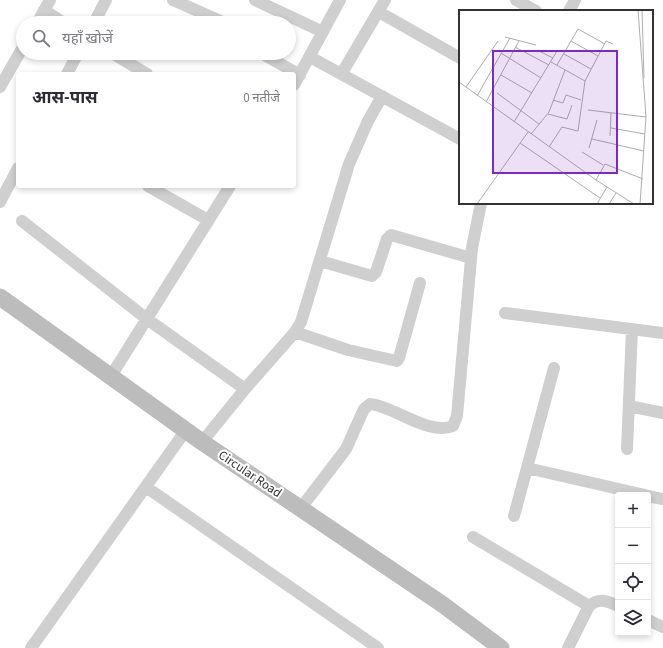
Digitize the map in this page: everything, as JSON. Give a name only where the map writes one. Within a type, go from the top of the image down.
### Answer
[{"type":"main road","name":"Circular Road","points":[[0,297],[202,442],[301,508],[502,648]]},
{"type":"street","points":[[98,16],[106,0]]},
{"type":"street","points":[[173,0],[209,16]]},
{"type":"street","points":[[255,0],[289,16]]},
{"type":"street","points":[[297,80],[340,0]]},
{"type":"street","points":[[342,73],[385,0]]},
{"type":"street","points":[[516,0],[534,10]]},
{"type":"street","points":[[570,10],[575,0]]},
{"type":"street","points":[[41,16],[47,5],[57,16]]},
{"type":"street","points":[[379,12],[459,57]]},
{"type":"street","points":[[296,19],[323,32]]},
{"type":"street","points":[[310,57],[342,73],[459,138]]},
{"type":"street","points":[[0,87],[16,59]]},
{"type":"street","points":[[68,72],[74,60]]},
{"type":"street","points":[[124,60],[144,72]]},
{"type":"street","points":[[270,60],[286,72]]},
{"type":"street","points":[[202,442],[245,389],[295,332],[305,312],[350,164],[368,121],[382,96]]},
{"type":"street","points":[[0,202],[16,172]]},
{"type":"street","points":[[152,188],[208,220]]},
{"type":"street","points":[[111,376],[229,188]]},
{"type":"street","points":[[301,508],[346,449],[364,409],[370,404],[422,424],[446,428],[454,426],[457,416],[471,258],[481,204]]},
{"type":"street","points":[[22,221],[146,319],[245,389]]},
{"type":"street","points":[[320,262],[372,276],[376,272],[387,239],[391,235],[471,258]]},
{"type":"street","points":[[295,332],[348,350],[396,361],[399,358],[420,283]]},
{"type":"street","points":[[505,313],[663,333]]},
{"type":"street","points":[[627,449],[632,329]]},
{"type":"street","points":[[514,516],[554,368]]},
{"type":"street","points":[[629,406],[663,413]]},
{"type":"street","points":[[31,648],[186,430]]},
{"type":"street","points":[[527,468],[632,492]]},
{"type":"street","points":[[146,488],[378,648]]},
{"type":"street","points":[[651,497],[663,499]]},
{"type":"street","points":[[473,537],[589,606]]},
{"type":"street","points":[[568,648],[589,606],[598,600],[606,600],[615,604]]},
{"type":"street","points":[[651,621],[663,627]]}]
